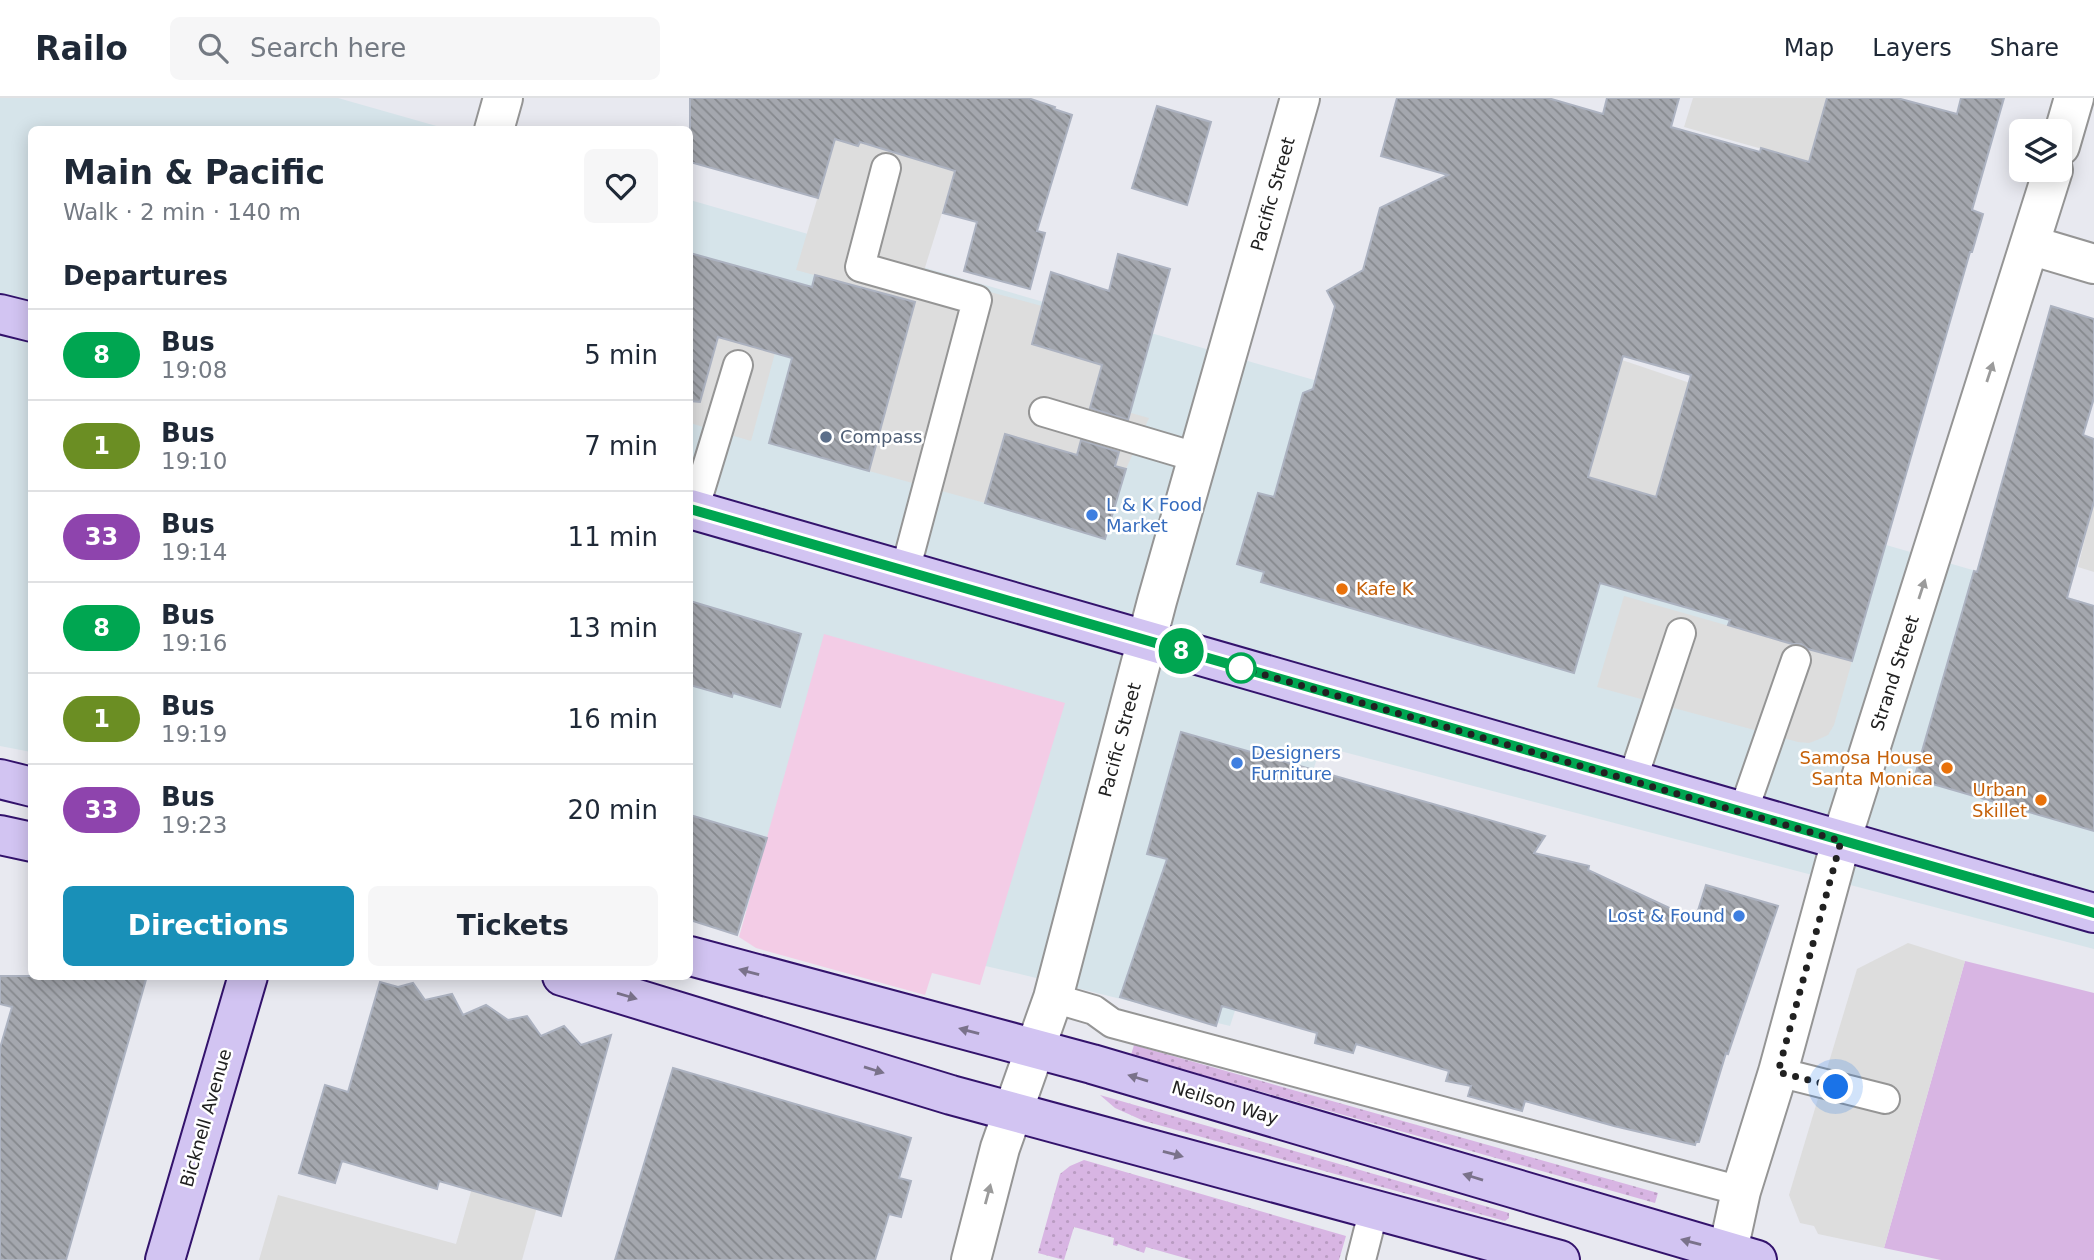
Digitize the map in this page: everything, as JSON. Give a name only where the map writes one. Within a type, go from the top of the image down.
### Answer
[{"type":"main road","points":[[0,314],[28,321]]},
{"type":"main road","points":[[693,510],[2094,913]]},
{"type":"main road","points":[[0,779],[28,786]]},
{"type":"main road","points":[[0,835],[28,841]]},
{"type":"main road","name":"Neilson Way","points":[[693,957],[1030,1061],[1737,1257]]},
{"type":"main road","name":"Bicknell Avenue","points":[[164,1260],[247,980]]},
{"type":"main road","points":[[575,980],[951,1095],[1560,1260]]},
{"type":"street","points":[[495,126],[503,98]]},
{"type":"street","name":"Pacific Street","points":[[971,1260],[1000,1148],[1053,998],[1146,641],[1300,98]]},
{"type":"street","points":[[2068,119],[2074,98]]},
{"type":"street","name":"Strand Street","points":[[1737,1257],[1741,1191],[1778,1072],[1841,841],[2049,182]]},
{"type":"street","points":[[2030,245],[2094,264]]},
{"type":"lane","points":[[886,168],[860,267],[977,300],[905,571]]},
{"type":"lane","points":[[693,507],[738,365]]},
{"type":"lane","points":[[1044,412],[1199,457]]},
{"type":"lane","points":[[1632,781],[1681,633]]},
{"type":"lane","points":[[1743,812],[1796,660]]},
{"type":"lane","points":[[1053,998],[1094,1010],[1112,1023],[1741,1191]]},
{"type":"lane","points":[[1778,1072],[1885,1099]]},
{"type":"lane","points":[[1361,1260],[1374,1209]]},
{"type":"shaded area","points":[[0,98],[338,98],[436,126],[28,126],[28,751],[0,746]]},
{"type":"shaded area","points":[[1693,98],[1827,98],[1809,162],[1684,127]]},
{"type":"shaded area","points":[[835,139],[858,146],[860,142],[956,168],[923,274],[1042,306],[1032,344],[1102,365],[1092,402],[1149,418],[1126,469],[1006,434],[985,503],[869,471],[915,303],[796,270]]},
{"type":"shaded area","points":[[693,201],[2094,605],[2094,949],[1321,746],[1230,1026],[1020,974],[693,899]]},
{"type":"shaded area","points":[[718,337],[775,353],[751,441],[693,424],[693,381],[705,384]]},
{"type":"shaded area","points":[[1622,360],[1690,383],[1656,497],[1545,465]]},
{"type":"shaded area","points":[[2094,501],[2094,572],[2078,567]]},
{"type":"shaded area","points":[[1624,596],[1852,661],[1834,725],[1828,735],[1809,743],[1798,742],[1597,687]]},
{"type":"shaded area","points":[[824,634],[1065,703],[980,985],[932,973],[925,995],[756,948],[739,937]]},
{"type":"shaded area","points":[[1908,943],[1965,961],[1884,1248],[1818,1234],[1814,1226],[1800,1223],[1789,1195],[1857,969]]},
{"type":"shaded area","points":[[1965,961],[2094,993],[2094,1260],[1941,1260],[1884,1248]]},
{"type":"shaded area","points":[[1134,1045],[1658,1193],[1655,1203],[1131,1055]]},
{"type":"shaded area","points":[[1100,1095],[1509,1213],[1509,1218],[1505,1221],[1144,1121],[1115,1108]]},
{"type":"shaded area","points":[[488,1132],[553,1151],[522,1260],[259,1260],[278,1195],[456,1244]]},
{"type":"shaded area","points":[[1084,1160],[1346,1236],[1339,1260],[1192,1260],[1146,1247],[1144,1253],[1118,1244],[1113,1245],[1114,1238],[1074,1227],[1064,1260],[1038,1253],[1060,1174]]},
{"type":"building","points":[[690,98],[1028,98],[1072,115],[1037,231],[1045,233],[1030,289],[964,271],[977,222],[943,213],[955,171],[860,142],[858,146],[835,139],[818,198],[693,163],[693,126],[690,126]]},
{"type":"building","points":[[1397,98],[1548,98],[1603,114],[1607,98],[1679,98],[1671,127],[1760,152],[1761,148],[1809,162],[1827,98],[1897,98],[1957,114],[1961,98],[2004,98],[1972,210],[1983,214],[1852,661],[1808,649],[1801,644],[1792,644],[1728,625],[1730,620],[1600,583],[1574,673],[1261,582],[1264,572],[1237,564],[1258,493],[1274,497],[1303,393],[1313,389],[1335,306],[1327,291],[1363,270],[1380,208],[1448,175],[1381,156]],"holes":[[[1623,356],[1691,375],[1656,497],[1588,477]]]},
{"type":"building","points":[[1157,106],[1211,122],[1187,205],[1132,188]]},
{"type":"building","points":[[693,254],[812,287],[815,275],[915,302],[869,471],[769,443],[792,358],[718,337],[700,402],[693,401]]},
{"type":"building","points":[[1118,254],[1170,269],[1128,420],[1090,408],[1102,365],[1032,344],[1051,272],[1109,291]]},
{"type":"building","points":[[2051,306],[2094,319],[2094,398],[2083,435],[2094,439],[2094,502],[2067,598],[2094,606],[2094,831],[1919,780],[1921,773],[1916,772],[1974,571],[1977,572]]},
{"type":"building","points":[[1005,434],[1077,455],[1081,440],[1119,452],[1115,466],[1126,469],[1105,539],[985,503]]},
{"type":"building","points":[[693,602],[801,634],[780,707],[733,693],[732,697],[693,686]]},
{"type":"building","points":[[1181,732],[1545,836],[1534,853],[1589,866],[1588,870],[1695,920],[1706,885],[1778,906],[1728,1054],[1726,1053],[1699,1142],[1695,1145],[1614,1126],[1525,1101],[1522,1111],[1468,1096],[1471,1086],[1446,1081],[1449,1071],[1356,1044],[1353,1053],[1315,1043],[1317,1033],[1222,1006],[1216,1026],[1120,997],[1167,859],[1147,854]]},
{"type":"building","points":[[693,816],[767,838],[737,935],[693,921]]},
{"type":"building","points":[[0,976],[28,976],[28,980],[146,980],[66,1260],[0,1260],[0,1048],[12,1007],[0,1004]]},
{"type":"building","points":[[380,982],[398,987],[413,983],[425,1000],[452,994],[463,1015],[486,1005],[508,1020],[527,1016],[541,1036],[564,1026],[581,1045],[611,1035],[561,1216],[439,1181],[437,1189],[342,1161],[335,1183],[299,1173],[325,1085],[348,1092]]},
{"type":"building","points":[[673,1068],[911,1138],[899,1178],[911,1181],[901,1217],[889,1214],[875,1260],[615,1260]]},
{"type":"bus line","name":"8","points":[[693,510],[2094,913]]},
{"type":"place","name":"Compass","points":[[826,437]]},
{"type":"place","name":"L & K Food Market","points":[[1092,515]]},
{"type":"place","name":"Kafe K","points":[[1342,589]]},
{"type":"place","name":"Designers Furniture","points":[[1237,763]]},
{"type":"place","name":"Samosa House Santa Monica","points":[[1947,768]]},
{"type":"place","name":"Urban Skillet","points":[[2041,800]]},
{"type":"place","name":"Lost & Found","points":[[1739,916]]},
{"type":"route","points":[[1241,668],[1841,841],[1778,1072],[1836,1087]]}]
